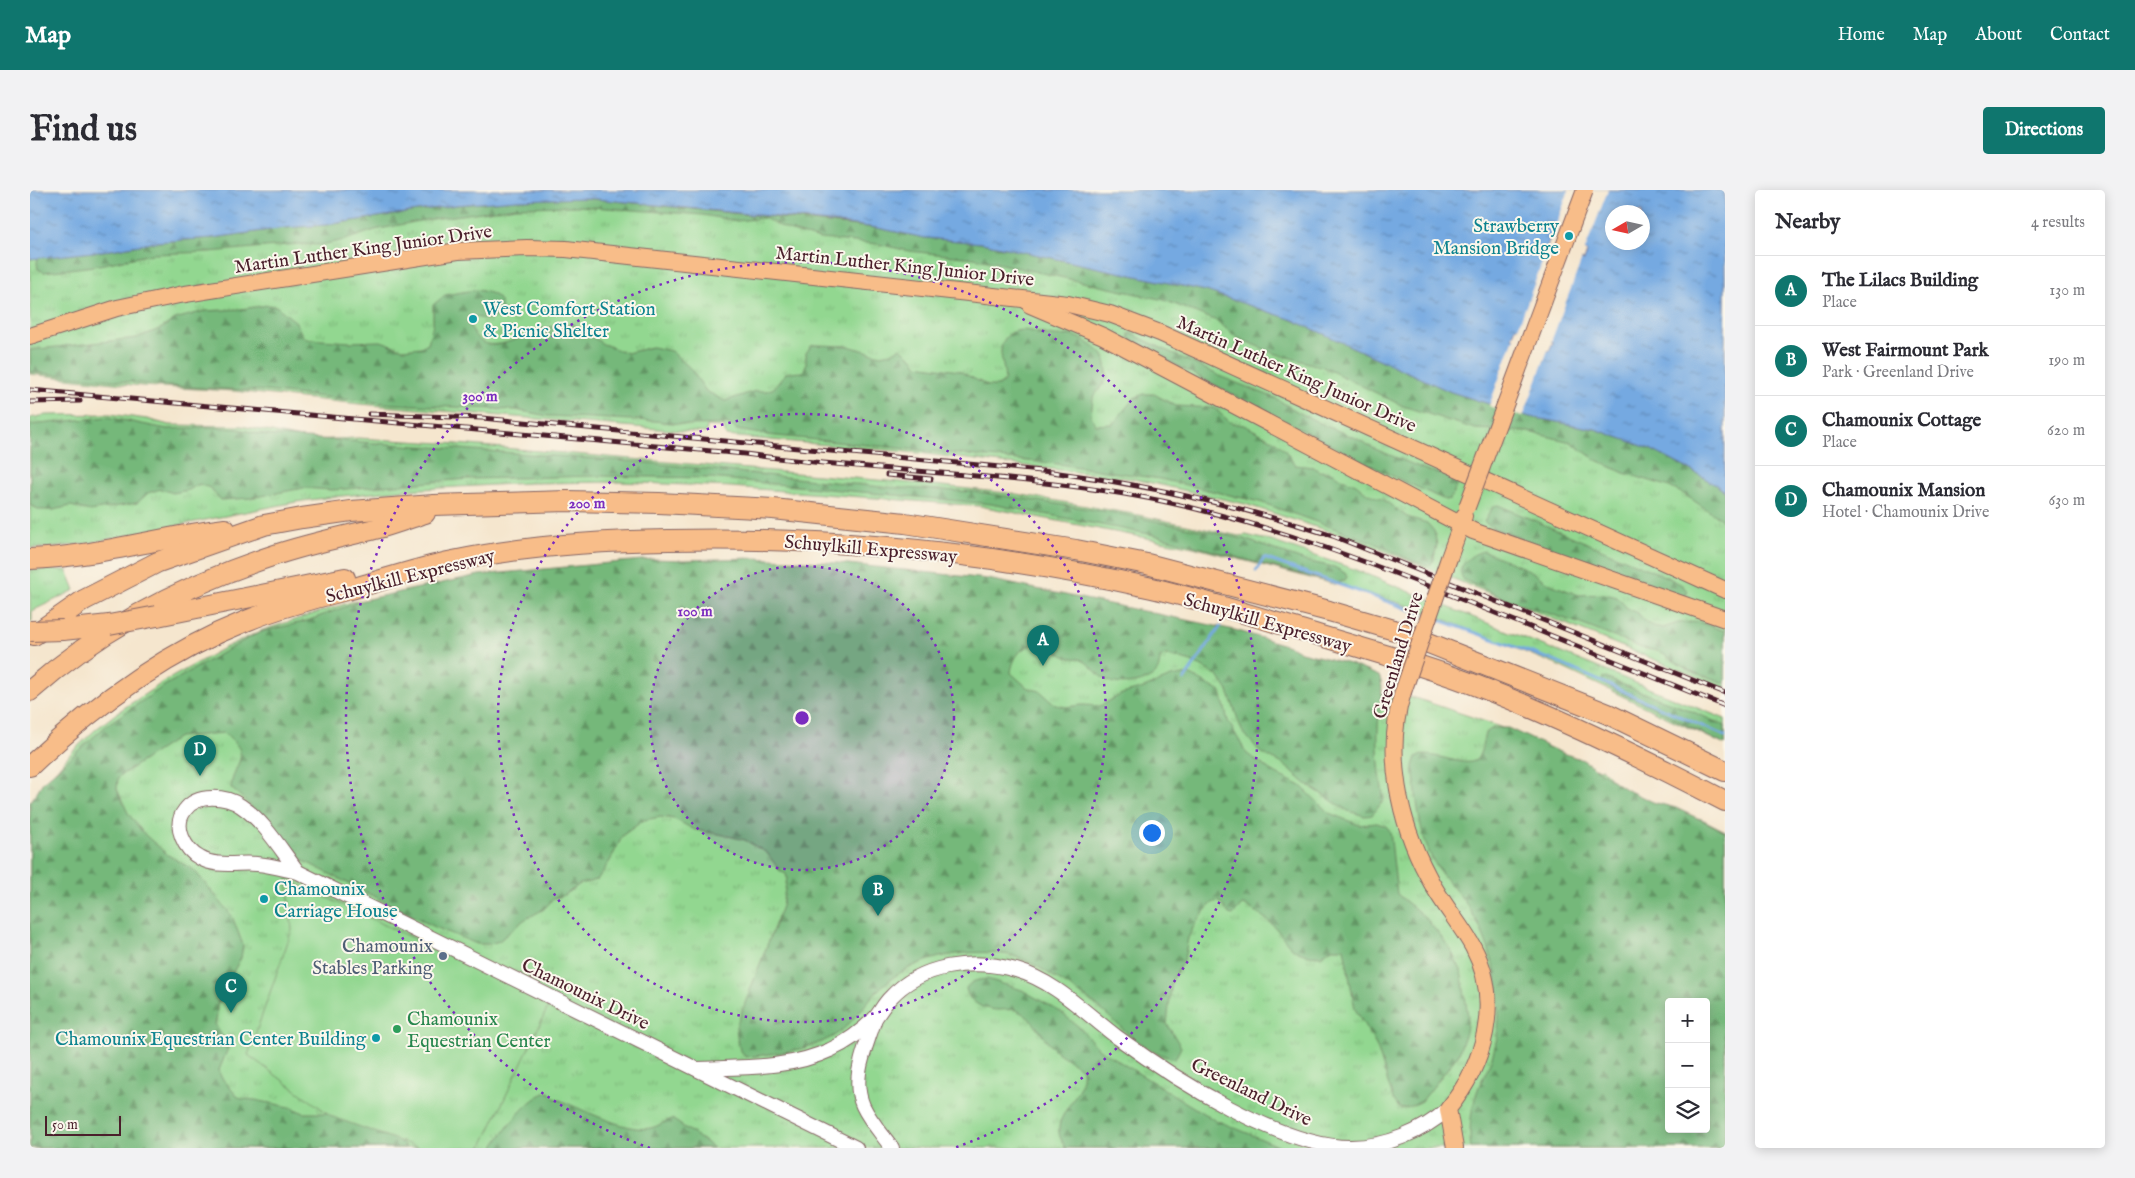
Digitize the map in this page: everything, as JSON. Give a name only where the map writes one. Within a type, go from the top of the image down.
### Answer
[{"type":"highway","name":"Schuylkill Expressway","points":[[30,638],[84,600],[133,574],[175,555],[264,525],[351,511],[456,504],[567,501],[659,502],[819,513],[993,536],[1147,564],[1238,586],[1402,632],[1608,714],[1725,771]]},
{"type":"highway","points":[[30,691],[64,663],[113,630],[195,587],[277,554],[372,530],[456,504]]},
{"type":"highway","points":[[30,559],[72,556],[192,533],[264,525]]},
{"type":"highway","name":"Schuylkill Expressway","points":[[30,766],[94,710],[146,674],[210,637],[244,622],[312,599],[451,561],[498,553],[647,540],[756,539],[864,545],[972,556],[1026,564],[1154,589],[1383,654],[1486,690],[1667,771],[1725,801]]},
{"type":"highway","points":[[30,631],[63,630],[109,625],[323,582],[451,561]]},
{"type":"highway","points":[[30,783],[94,710]]},
{"type":"main road","name":"Greenland Drive","points":[[1448,1109],[1463,1089],[1481,1052],[1487,1018],[1486,989],[1483,972],[1474,949],[1432,885],[1409,834],[1399,791],[1394,750],[1396,717],[1467,507],[1585,190]]},
{"type":"main road","name":"Martin Luther King Junior Drive","points":[[30,336],[90,316],[148,301],[415,257],[484,249],[566,249],[1068,304],[1098,310],[1160,333],[1725,590]]},
{"type":"main road","points":[[1010,297],[1103,336],[1461,526],[1512,546],[1725,619]]},
{"type":"main road","points":[[1098,310],[1096,329],[1103,336]]},
{"type":"main road","points":[[1448,1109],[1455,1148]]},
{"type":"street","name":"Chamounix Drive","points":[[298,872],[262,824],[250,812],[234,802],[206,798],[189,805],[184,810],[180,825],[183,840],[195,855],[202,860],[219,863],[267,865],[298,872],[856,1148]]},
{"type":"street","name":"Greenland Drive","points":[[697,1069],[776,1064],[818,1056],[851,1038],[875,1018],[899,990],[922,976],[961,965],[987,965],[1002,967],[1042,980],[1133,1048],[1208,1095],[1278,1130],[1308,1141],[1351,1147],[1378,1144],[1419,1129],[1448,1109]]},
{"type":"street","name":"Greenland Drive","points":[[875,1018],[860,1064],[858,1089],[867,1113],[892,1148]]},
{"type":"green space","points":[[586,198],[877,228],[925,238],[982,243],[1206,291],[1293,320],[1451,392],[1530,417],[1595,429],[1648,448],[1698,474],[1725,491],[1725,522],[1684,494],[1667,486],[1624,473],[1596,460],[1571,442],[1529,432],[1475,429],[1403,406],[1323,367],[1273,353],[1236,337],[1217,321],[1164,300],[974,258],[909,251],[878,244],[820,239],[788,230],[764,218],[737,221],[703,215],[578,206],[516,207],[419,221],[375,230],[345,240],[321,245],[298,244],[209,252],[152,254],[94,266],[44,272],[38,269],[37,263],[38,257],[111,250],[156,242],[213,238],[284,228],[326,225],[456,205],[517,200]]},
{"type":"green space","points":[[517,200],[689,209],[796,218],[982,243],[1403,371],[1725,491],[1725,688],[1362,542],[1245,504],[1134,479],[919,453],[726,436],[724,427],[707,426],[706,433],[360,404],[234,391],[142,386],[30,374],[30,259],[156,242]]},
{"type":"green space","points":[[474,290],[491,293],[501,303],[502,308],[501,314],[494,318],[474,317],[469,321],[480,341],[498,344],[542,329],[573,324],[603,344],[627,353],[652,347],[671,351],[690,368],[706,391],[725,401],[755,391],[766,391],[774,388],[786,373],[803,372],[806,365],[806,353],[811,346],[815,345],[848,346],[880,355],[891,353],[900,348],[914,359],[917,365],[959,371],[988,386],[998,386],[1004,382],[1001,350],[1004,340],[1009,335],[1021,330],[1027,330],[1054,336],[1074,336],[1095,347],[1105,360],[1108,377],[1093,398],[1091,416],[1096,425],[1113,424],[1134,398],[1144,394],[1154,394],[1176,406],[1214,408],[1231,423],[1244,425],[1273,440],[1284,449],[1295,465],[1313,467],[1319,471],[1333,473],[1342,479],[1356,484],[1367,493],[1384,500],[1407,517],[1427,523],[1434,531],[1437,545],[1433,561],[1430,566],[1413,561],[1370,541],[1260,502],[1160,479],[1058,464],[767,435],[737,430],[729,424],[689,425],[655,421],[548,416],[516,410],[392,404],[264,391],[169,386],[30,372],[30,350],[137,338],[162,328],[175,319],[205,311],[268,305],[276,306],[296,322],[302,335],[307,339],[350,342],[381,341],[403,349],[421,347],[428,343],[433,324],[433,305],[445,295]]},
{"type":"green space","points":[[1130,333],[1224,378],[1275,398],[1298,412],[1356,438],[1375,449],[1429,471],[1455,476],[1457,485],[1450,499],[1445,500],[1388,474],[1137,345],[1129,338]]},
{"type":"green space","points":[[110,414],[147,419],[169,425],[242,426],[310,440],[358,438],[457,444],[923,484],[1016,494],[1133,514],[1239,536],[1246,535],[1271,541],[1351,568],[1725,719],[1725,745],[1557,665],[1418,609],[1360,591],[1193,547],[980,506],[731,487],[620,482],[530,483],[404,490],[332,497],[296,502],[84,544],[30,548],[30,418],[46,415]]},
{"type":"green space","points":[[107,417],[167,429],[208,427],[239,429],[264,435],[640,462],[882,487],[979,492],[1116,513],[1244,539],[1305,561],[1334,567],[1345,573],[1347,577],[1338,583],[1322,580],[1154,535],[991,504],[710,478],[597,476],[468,479],[332,490],[303,488],[251,498],[221,500],[210,488],[199,484],[189,490],[173,493],[161,489],[148,493],[137,503],[90,511],[71,506],[53,510],[40,510],[30,505],[30,425]]},
{"type":"green space","points":[[1498,505],[1669,578],[1682,585],[1688,592],[1685,596],[1679,596],[1493,528],[1484,522],[1493,507]]},
{"type":"green space","points":[[1484,551],[1529,570],[1550,584],[1579,595],[1605,594],[1617,597],[1627,608],[1638,613],[1646,623],[1653,626],[1663,628],[1678,623],[1699,622],[1725,631],[1725,683],[1690,671],[1658,651],[1642,648],[1578,623],[1511,601],[1464,580],[1461,570],[1465,561]]},
{"type":"green space","points":[[754,558],[839,563],[988,579],[1235,630],[1292,647],[1301,652],[1350,664],[1379,676],[1382,690],[1378,747],[1384,800],[1372,815],[1365,816],[1348,811],[1306,784],[1283,764],[1261,753],[1242,731],[1228,691],[1218,676],[1195,663],[1166,655],[1160,658],[1158,669],[1152,677],[1139,682],[1125,684],[1106,680],[1082,660],[1066,657],[1052,647],[1037,644],[1025,648],[1017,655],[1011,673],[1028,688],[1040,691],[1056,705],[1066,707],[1082,705],[1100,706],[1122,694],[1144,688],[1171,677],[1189,674],[1221,692],[1228,721],[1247,754],[1276,774],[1301,786],[1329,813],[1359,825],[1377,823],[1386,826],[1390,831],[1397,894],[1426,918],[1449,947],[1461,970],[1468,1016],[1466,1032],[1458,1055],[1422,1101],[1400,1109],[1393,1099],[1377,1047],[1355,1009],[1344,948],[1332,948],[1321,956],[1303,954],[1292,948],[1270,922],[1247,906],[1242,905],[1233,915],[1229,914],[1219,901],[1214,902],[1207,908],[1194,926],[1188,938],[1184,960],[1172,980],[1167,1024],[1181,1047],[1175,1059],[1162,1055],[1139,1042],[1100,1008],[1074,989],[1035,965],[1010,955],[975,952],[939,957],[905,970],[890,979],[877,991],[845,1028],[822,1042],[791,1051],[744,1056],[738,1045],[736,1027],[782,906],[787,878],[786,874],[779,870],[767,853],[745,840],[695,830],[674,819],[661,817],[644,820],[623,835],[610,861],[597,880],[580,884],[565,895],[553,899],[544,909],[524,920],[499,941],[490,944],[477,944],[435,927],[294,856],[247,802],[231,788],[240,753],[233,741],[224,733],[179,737],[121,775],[118,778],[117,789],[128,813],[144,834],[168,855],[194,870],[232,916],[243,945],[241,958],[232,974],[235,988],[234,994],[218,1002],[217,1005],[215,1024],[222,1036],[227,1039],[229,1046],[219,1070],[221,1077],[237,1096],[242,1099],[290,1107],[304,1113],[336,1113],[388,1128],[406,1148],[30,1148],[30,803],[43,782],[108,724],[164,686],[252,636],[264,631],[307,621],[363,600],[479,575],[653,559]]},
{"type":"green space","points":[[30,569],[67,570],[75,590],[32,611],[32,621],[30,622]]},
{"type":"green space","points":[[513,578],[1316,671],[1388,696],[1415,698],[1511,731],[1576,766],[1602,769],[1618,786],[1661,810],[1702,819],[1725,831],[1725,1148],[30,1148],[30,802],[68,756],[95,730],[118,712],[165,681],[224,648],[263,630],[351,602],[428,593]]},
{"type":"green space","points":[[1603,677],[1725,726],[1725,745],[1646,704],[1608,687],[1602,683]]},
{"type":"green space","points":[[1493,728],[1508,728],[1557,751],[1583,760],[1625,789],[1653,802],[1676,808],[1725,831],[1725,1148],[1471,1148],[1470,1124],[1475,1099],[1491,1061],[1497,1039],[1499,1003],[1497,985],[1490,952],[1476,920],[1464,901],[1437,867],[1429,851],[1421,827],[1413,766],[1416,757],[1423,755],[1472,762],[1477,759],[1485,733]]},
{"type":"green space","name":"Chamounix Equestrian Center","points":[[287,879],[550,1003],[481,1148],[419,1148],[333,1117],[248,1055],[292,930]]},
{"type":"green space","points":[[987,979],[1022,990],[1059,1011],[1079,1027],[1099,1049],[1211,1118],[1283,1148],[1065,1148],[1059,1135],[1059,1125],[1080,1087],[1082,1069],[1053,1048],[1024,1014],[1014,1010],[988,1009],[974,1002],[967,993],[966,988],[973,982]]},
{"type":"green space","points":[[549,1092],[554,1098],[629,1127],[651,1128],[672,1119],[714,1148],[493,1148],[525,1107],[541,1095]]},
{"type":"water","points":[[30,190],[1725,190],[1725,491],[1698,474],[1648,448],[1595,429],[1530,417],[1451,392],[1293,320],[1206,291],[982,243],[925,238],[877,228],[839,223],[586,198],[517,200],[456,205],[326,225],[284,228],[213,238],[156,242],[111,250],[30,259]],"holes":[[[1550,237],[1587,252],[1584,261],[1547,247]],[[1516,327],[1553,342],[1549,351],[1512,337]]]},
{"type":"pier","name":"Strawberry Mansion Bridge","points":[[1569,190],[1608,190],[1584,253],[1551,240],[1550,245],[1582,258],[1583,256],[1523,417],[1489,406],[1515,335],[1548,348],[1550,343],[1517,330]]},
{"type":"waterway","points":[[1256,571],[1264,558],[1423,614]]},
{"type":"waterway","points":[[1434,618],[1552,660],[1725,736]]},
{"type":"waterway","points":[[1184,680],[1220,627]]},
{"type":"railway","points":[[30,390],[1006,479],[1110,492],[1162,501],[1242,521],[1358,559],[1725,706]]},
{"type":"railway","points":[[30,402],[80,401]]},
{"type":"railway","points":[[369,414],[482,418],[1052,472],[1159,490],[1264,515],[1333,536],[1725,693]]},
{"type":"railway","points":[[887,475],[931,479]]},
{"type":"place","name":"Strawberry Mansion Bridge","points":[[1569,236]]},
{"type":"place","name":"West Comfort Station & Picnic Shelter","points":[[473,319]]},
{"type":"place","name":"The Lilacs Building","points":[[1043,666]]},
{"type":"place","name":"Chamounix Mansion","points":[[200,776]]},
{"type":"place","name":"Chamounix Carriage House","points":[[264,899]]},
{"type":"place","name":"West Fairmount Park","points":[[878,916]]},
{"type":"place","name":"Chamounix Stables Parking","points":[[443,956]]},
{"type":"place","name":"Chamounix Cottage","points":[[231,1013]]},
{"type":"place","name":"Chamounix Equestrian Center","points":[[397,1029]]},
{"type":"place","name":"Chamounix Equestrian Center Building","points":[[376,1038]]}]
